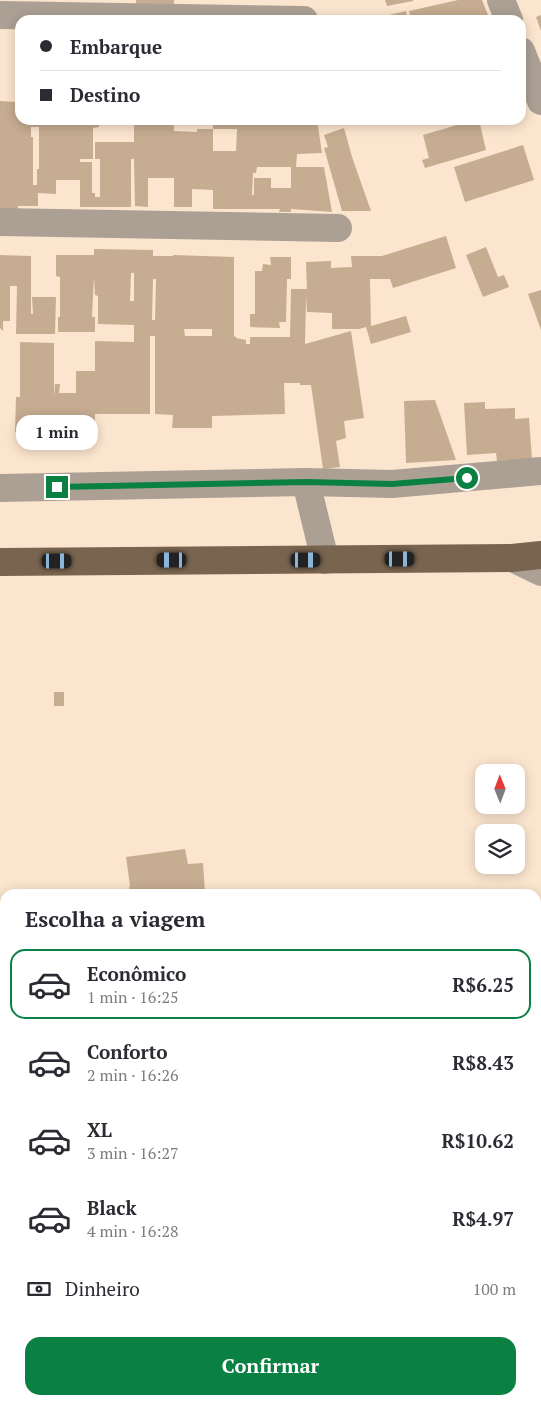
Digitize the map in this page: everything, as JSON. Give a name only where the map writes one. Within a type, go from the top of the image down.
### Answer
[{"type":"main road","points":[[0,562],[512,558],[541,555]]},
{"type":"street","points":[[502,0],[507,15]]},
{"type":"street","points":[[0,15],[15,15]]},
{"type":"street","points":[[526,63],[541,101]]},
{"type":"street","points":[[0,222],[338,228]]},
{"type":"street","points":[[0,488],[306,482],[392,484],[541,471]]},
{"type":"street","points":[[306,482],[325,560]]},
{"type":"street","points":[[512,558],[541,572]]},
{"type":"building","points":[[136,0],[174,0],[174,6],[136,5]]},
{"type":"building","points":[[385,0],[413,0],[413,1],[387,6]]},
{"type":"building","points":[[458,0],[482,0],[488,15],[410,15],[409,11]]},
{"type":"building","points":[[406,11],[407,15],[389,15]]},
{"type":"building","points":[[541,15],[541,31],[536,17]]},
{"type":"building","points":[[0,101],[15,102],[15,125],[99,125],[99,127],[93,128],[93,159],[80,159],[80,162],[92,162],[92,193],[95,193],[95,197],[100,197],[100,159],[95,159],[95,142],[134,142],[134,125],[174,125],[174,131],[197,132],[197,129],[213,129],[213,125],[318,125],[322,153],[297,154],[296,167],[324,167],[332,212],[291,209],[291,212],[279,212],[280,209],[213,209],[213,190],[192,189],[192,207],[174,207],[174,178],[148,178],[148,207],[135,206],[134,159],[131,159],[131,207],[80,207],[80,180],[56,180],[56,194],[38,193],[38,206],[18,206],[18,210],[0,210]],"holes":[[[31,127],[39,127],[37,185],[33,185],[33,137],[31,137]],[[213,129],[237,129],[236,151],[213,151]],[[257,167],[291,167],[291,188],[271,188],[271,178],[254,178],[254,195],[252,195],[253,173],[256,173]]]},
{"type":"building","points":[[457,125],[480,125],[486,150],[425,168],[422,160],[429,158],[423,135]]},
{"type":"building","points":[[344,128],[371,211],[342,211],[324,148],[328,147],[324,135]]},
{"type":"building","points":[[523,145],[534,180],[465,202],[454,167]]},
{"type":"building","points":[[446,236],[456,268],[393,288],[390,279],[370,279],[371,326],[406,316],[411,332],[371,344],[366,327],[359,329],[332,329],[332,313],[307,312],[306,296],[305,344],[351,331],[364,418],[344,421],[346,438],[336,441],[340,467],[323,469],[311,385],[284,383],[285,414],[212,416],[212,428],[172,428],[173,415],[155,414],[155,336],[150,336],[150,414],[95,414],[95,433],[15,432],[16,397],[20,397],[20,342],[54,343],[54,397],[55,384],[60,384],[59,393],[76,393],[76,371],[95,371],[95,341],[134,342],[134,325],[98,324],[98,296],[95,295],[94,277],[92,317],[95,317],[95,332],[58,332],[60,277],[56,276],[56,255],[94,255],[94,249],[153,250],[153,256],[234,257],[234,336],[246,340],[246,344],[250,344],[250,337],[290,337],[291,289],[307,289],[306,262],[331,261],[331,268],[352,267],[351,256],[382,256]],"holes":[[[131,273],[134,273],[134,301],[130,301]],[[153,279],[156,279],[155,320],[152,320]],[[184,329],[212,329],[212,336],[185,336]]]},
{"type":"building","points":[[486,247],[498,277],[504,275],[509,287],[483,297],[466,255]]},
{"type":"building","points":[[0,255],[31,256],[31,314],[33,314],[32,297],[56,297],[55,334],[16,334],[17,286],[10,286],[10,321],[3,321],[3,331],[0,328]]},
{"type":"building","points":[[270,257],[291,257],[291,279],[287,279],[286,322],[279,322],[280,328],[250,327],[250,314],[255,314],[255,271],[262,271],[263,264],[271,265]]},
{"type":"building","points":[[541,290],[541,330],[528,294]]},
{"type":"building","points":[[435,400],[456,460],[406,463],[404,401]]},
{"type":"building","points":[[485,402],[485,409],[515,408],[515,419],[529,418],[532,459],[497,461],[496,453],[467,455],[464,403]]},
{"type":"building","points":[[54,692],[64,692],[64,706],[54,706]]},
{"type":"building","points":[[185,849],[188,864],[203,863],[205,889],[129,889],[126,857]]},
{"type":"route","points":[[57,487],[306,482],[392,484],[467,478]]}]
